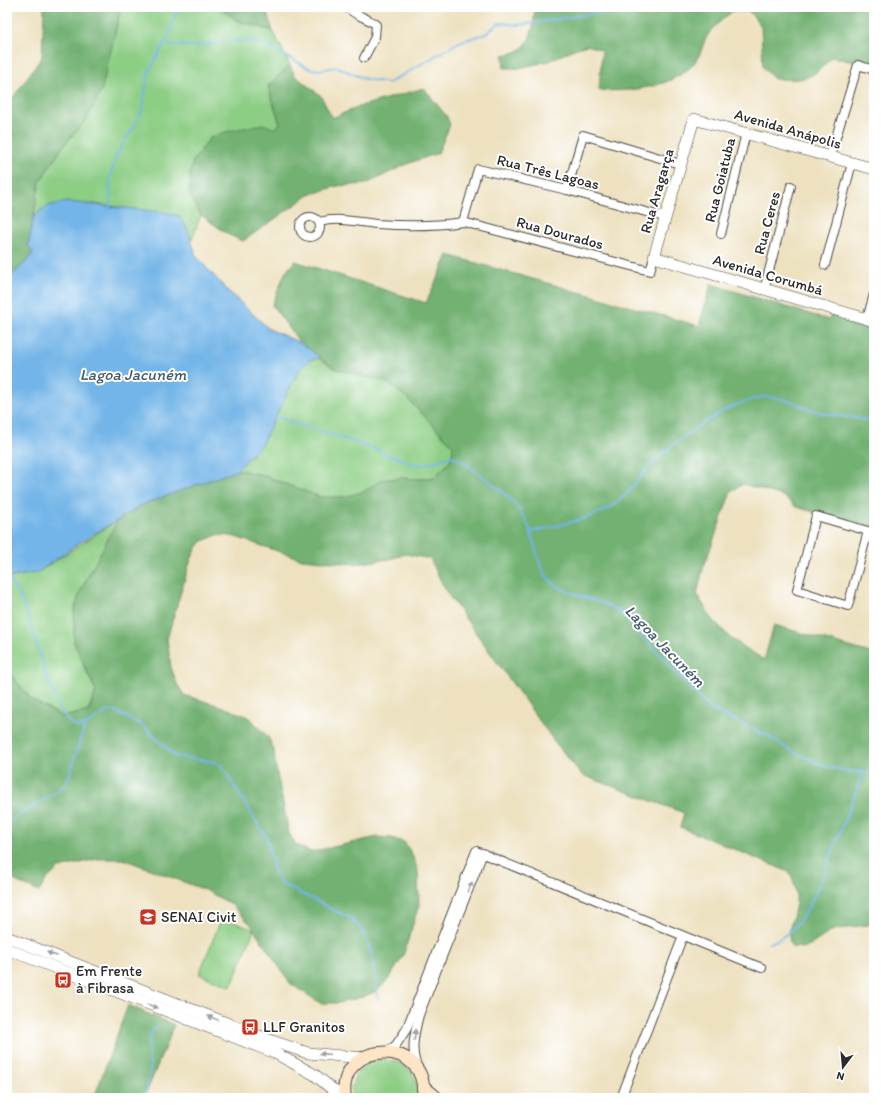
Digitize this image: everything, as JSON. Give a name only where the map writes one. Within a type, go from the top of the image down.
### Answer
[{"type":"main road","points":[[344,1098],[349,1073],[355,1064],[375,1053],[386,1052],[406,1058],[419,1073],[423,1086],[423,1098]]},
{"type":"main road","points":[[423,1086],[437,1098]]},
{"type":"street","points":[[348,7],[356,15],[372,22],[376,26],[375,37],[364,58]]},
{"type":"street","points":[[830,157],[858,65],[874,70]]},
{"type":"street","name":"Avenida Anápolis","points":[[694,119],[874,169]]},
{"type":"street","name":"Rua Aragarça","points":[[650,271],[664,217],[694,119]]},
{"type":"street","name":"Rua Goiatuba","points":[[720,234],[746,133]]},
{"type":"street","points":[[567,190],[583,135],[680,164]]},
{"type":"street","points":[[825,264],[852,163]]},
{"type":"street","name":"Rua Três Lagoas","points":[[463,222],[478,169],[567,190],[664,217]]},
{"type":"street","name":"Rua Ceres","points":[[764,290],[791,186]]},
{"type":"street","points":[[319,222],[333,218],[378,224],[435,226],[463,222]]},
{"type":"street","name":"Rua Dourados","points":[[463,222],[650,271]]},
{"type":"street","name":"Avenida Corumbá","points":[[654,256],[764,290],[871,320]]},
{"type":"street","points":[[871,320],[874,294]]},
{"type":"street","points":[[816,516],[871,532],[848,606],[796,590],[816,516]]},
{"type":"street","points":[[480,852],[762,968]]},
{"type":"street","points":[[386,1052],[396,1045],[406,1030],[480,852]]},
{"type":"street","points":[[419,1073],[413,1057],[414,1035],[419,1015],[480,852]]},
{"type":"street","points":[[622,1098],[683,936]]},
{"type":"street","points":[[7,937],[275,1042],[308,1053],[364,1058]]},
{"type":"street","points":[[7,949],[275,1053],[315,1075],[344,1098]]},
{"type":"green space","points":[[44,7],[121,7],[102,89],[86,120],[62,148],[40,181],[28,246],[34,252],[29,259],[7,280],[7,106],[42,57]]},
{"type":"green space","points":[[121,7],[219,7],[236,20],[273,31],[290,65],[268,86],[280,124],[190,195],[201,215],[191,241],[187,230],[140,210],[94,204],[47,206],[34,216],[36,193],[40,181],[62,148],[86,120],[113,42]]},
{"type":"green space","points":[[219,7],[265,7],[273,31],[236,20]]},
{"type":"green space","points":[[535,7],[874,7],[874,67],[832,57],[818,71],[807,77],[801,79],[774,79],[763,67],[761,26],[749,11],[733,11],[710,32],[705,40],[700,54],[687,71],[664,83],[651,86],[637,89],[611,91],[599,90],[602,50],[587,45],[574,49],[549,61],[519,68],[504,68],[503,55],[519,50],[528,41],[532,30]]},
{"type":"green space","points":[[290,65],[295,76],[321,96],[332,118],[361,106],[424,88],[447,117],[450,125],[438,153],[407,164],[366,184],[337,186],[309,195],[243,241],[229,235],[201,215],[190,195],[190,173],[193,161],[210,138],[225,132],[263,124],[275,129],[280,124],[268,86]]},
{"type":"green space","points":[[448,255],[699,326],[711,284],[829,320],[832,312],[874,326],[874,529],[796,507],[783,496],[743,484],[731,492],[703,569],[697,594],[710,616],[729,637],[764,660],[774,625],[874,654],[874,924],[833,930],[806,948],[792,947],[789,931],[795,908],[796,890],[789,872],[680,827],[684,813],[582,775],[554,741],[447,593],[430,559],[406,554],[390,559],[355,564],[302,559],[232,536],[217,535],[201,542],[194,552],[167,639],[171,667],[177,684],[184,695],[249,717],[268,737],[274,750],[275,763],[289,833],[296,845],[311,852],[377,837],[392,838],[404,842],[412,854],[418,871],[419,905],[403,956],[389,979],[377,991],[362,997],[338,1003],[320,1003],[290,983],[251,925],[231,904],[205,890],[123,859],[97,859],[59,868],[46,880],[39,892],[7,877],[7,670],[32,700],[63,717],[89,711],[96,691],[74,643],[74,611],[81,590],[118,520],[144,504],[237,470],[259,474],[320,497],[344,497],[365,491],[381,480],[401,478],[422,479],[434,477],[449,463],[452,456],[453,446],[406,397],[387,382],[336,369],[301,344],[272,305],[285,273],[295,261],[426,303]]},
{"type":"green space","points":[[318,358],[336,369],[387,382],[406,397],[453,446],[452,456],[449,463],[434,477],[422,479],[401,478],[381,480],[365,491],[344,497],[320,497],[259,474],[237,470],[261,445],[297,372],[309,360]]},
{"type":"green space","points":[[118,520],[81,590],[74,611],[84,667],[96,691],[88,711],[63,717],[32,700],[7,670],[7,578],[38,572]]},
{"type":"green space","points":[[222,917],[254,930],[231,987],[199,974]]},
{"type":"green space","points":[[128,1005],[174,1025],[144,1098],[94,1098]]},
{"type":"green space","points":[[377,1059],[395,1061],[408,1068],[415,1080],[417,1098],[352,1098],[352,1084],[357,1073],[366,1065]]},
{"type":"water","name":"Lagoa Jacuném","points":[[68,202],[163,212],[179,216],[188,230],[196,256],[226,289],[269,329],[301,343],[321,358],[309,360],[298,372],[261,445],[237,470],[144,504],[79,543],[38,572],[7,578],[7,280],[29,259],[33,252],[28,246],[34,216],[47,206]]},
{"type":"waterway","points":[[110,209],[110,178],[116,156],[139,118],[143,107],[148,73],[169,35],[178,7]]},
{"type":"waterway","points":[[163,44],[195,46],[232,41],[252,41],[266,45],[310,69],[319,70],[337,67],[365,79],[389,83],[459,42],[485,34],[499,23],[519,25],[635,7]]},
{"type":"waterway","points":[[530,532],[589,517],[610,507],[620,500],[648,468],[672,446],[719,413],[736,405],[752,400],[772,397],[792,402],[818,412],[874,422]]},
{"type":"waterway","name":"Lagoa Jacuném","points":[[273,416],[361,444],[413,464],[424,465],[452,456],[458,458],[506,495],[521,512],[530,529],[538,559],[549,579],[564,590],[603,603],[620,612],[710,709],[768,736],[793,752],[828,767],[846,771],[874,773]]},
{"type":"waterway","points":[[7,575],[24,606],[53,694],[60,710],[68,721],[76,726],[80,726],[109,711],[114,711],[142,725],[175,756],[215,762],[222,766],[267,839],[275,874],[280,883],[352,919],[362,930],[372,959],[376,990],[379,999]]},
{"type":"waterway","points":[[7,823],[63,787],[68,779],[85,725]]},
{"type":"waterway","points":[[769,943],[782,937],[793,928],[812,901],[826,870],[862,773]]},
{"type":"waterway","points":[[144,1098],[150,1074],[148,1047],[150,1037],[157,1026]]},
{"type":"place","name":"SENAI Civit","points":[[148,917]]},
{"type":"place","name":"Em Frente à Fibrasa","points":[[63,980]]},
{"type":"place","name":"LLF Granitos","points":[[250,1027]]}]
